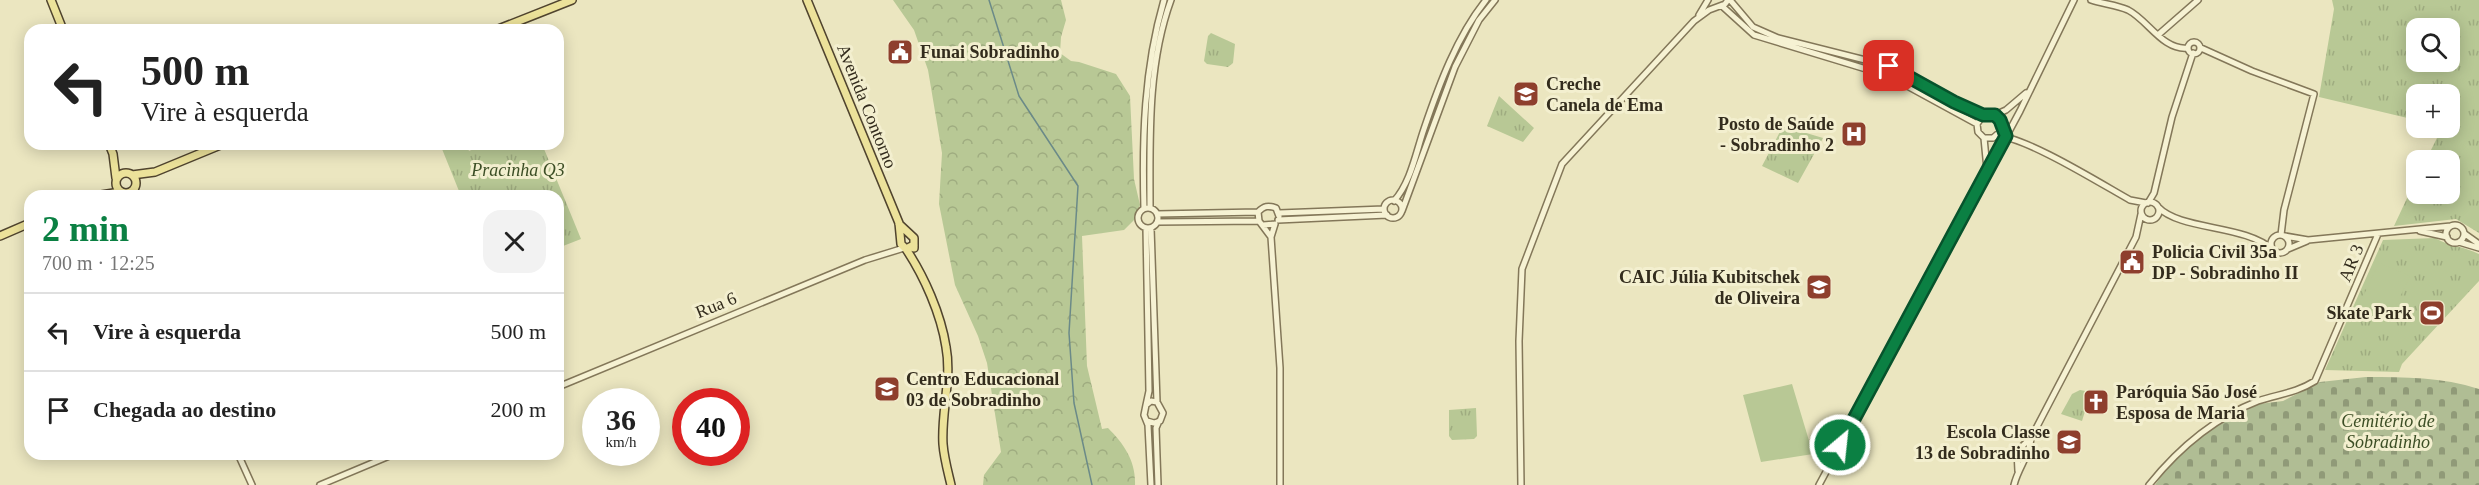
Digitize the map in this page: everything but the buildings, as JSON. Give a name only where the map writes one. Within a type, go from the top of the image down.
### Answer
[{"type":"main road","points":[[51,0],[61,24]]},
{"type":"main road","points":[[511,24],[572,0]]},
{"type":"main road","name":"Avenida Contorno","points":[[807,0],[899,223],[904,242]]},
{"type":"main road","points":[[111,150],[116,188],[118,190]]},
{"type":"main road","points":[[103,190],[121,174],[155,172],[208,150]]},
{"type":"main road","points":[[113,154],[136,180],[135,190]]},
{"type":"main road","points":[[136,190],[155,172]]},
{"type":"main road","points":[[0,236],[24,226]]},
{"type":"main road","points":[[904,242],[914,238],[915,263]]},
{"type":"main road","points":[[904,242],[914,245]]},
{"type":"main road","points":[[904,242],[940,322],[946,347],[943,443],[951,485]]},
{"type":"street","points":[[1147,208],[1143,134],[1145,97],[1152,47],[1164,0]]},
{"type":"street","points":[[1147,208],[1153,81],[1163,22],[1171,0]]},
{"type":"street","points":[[1385,212],[1387,203],[1394,201],[1405,186],[1449,66],[1473,16],[1486,0]]},
{"type":"street","points":[[1148,228],[1157,222],[1261,223],[1278,219],[1385,212],[1395,218],[1402,211],[1455,67],[1479,20],[1495,0]]},
{"type":"street","points":[[1521,485],[1520,275],[1562,164],[1694,21],[1709,0],[1720,6],[1754,34],[1889,76],[1977,124]]},
{"type":"street","points":[[1694,21],[1729,0],[1753,27],[1778,38],[1889,66],[1954,102],[1983,115],[1995,115],[2006,110],[2028,92]]},
{"type":"street","points":[[2091,0],[2130,11],[2177,48],[2208,53],[2314,94],[2284,210],[2281,235],[2271,243],[2273,250]]},
{"type":"street","points":[[2158,35],[2198,0]]},
{"type":"street","points":[[1820,485],[2020,111],[2075,2]]},
{"type":"street","points":[[2014,485],[2018,471],[2029,450],[2031,438],[2136,237],[2143,206],[2154,194],[2172,117],[2195,51]]},
{"type":"street","points":[[2006,110],[2020,111]]},
{"type":"street","points":[[1983,115],[1977,124],[1978,132],[1984,138],[1987,169]]},
{"type":"street","points":[[1995,115],[2006,136]]},
{"type":"street","points":[[1996,136],[2001,126]]},
{"type":"street","points":[[1984,138],[2006,136],[2025,143],[2130,201],[2144,219],[2172,216]]},
{"type":"street","points":[[2136,237],[2154,219],[2158,206],[2154,194]]},
{"type":"street","points":[[1394,201],[1400,204],[1402,211]]},
{"type":"street","points":[[2130,201],[2158,206],[2172,216],[2257,238],[2281,235],[2308,240],[2451,225],[2460,226],[2465,234],[2479,246]]},
{"type":"street","points":[[1147,208],[1157,214],[1258,212],[1263,207],[1276,208],[1278,219],[1271,237],[1280,368],[1280,485]]},
{"type":"street","points":[[1147,208],[1140,213],[1138,219],[1140,224],[1148,228]]},
{"type":"street","points":[[1258,212],[1261,223],[1271,237]]},
{"type":"street","points":[[1157,214],[1157,222]]},
{"type":"street","points":[[2447,237],[2446,233],[2451,225]]},
{"type":"street","points":[[1148,228],[1157,402],[1163,413],[1156,428],[1158,485]]},
{"type":"street","points":[[1148,228],[1149,391],[1144,415],[1147,421],[1151,485]]},
{"type":"street","points":[[2415,230],[2447,237],[2454,243],[2479,246]]},
{"type":"street","name":"AR 3","points":[[2149,485],[2169,461],[2195,436],[2257,402],[2295,392],[2315,381],[2379,234]]},
{"type":"street","points":[[2459,242],[2465,234]]},
{"type":"street","points":[[2281,235],[2288,241],[2287,249]]},
{"type":"street","points":[[2257,238],[2280,253],[2308,240]]},
{"type":"street","name":"Rua 6","points":[[564,385],[886,252],[904,242]]},
{"type":"street","points":[[1146,405],[1151,401],[1157,402]]},
{"type":"street","points":[[1147,421],[1154,423],[1160,421]]},
{"type":"street","points":[[2018,471],[2016,456],[2020,447],[2031,438]]},
{"type":"street","points":[[2020,447],[2029,450]]},
{"type":"street","points":[[2016,456],[2025,459]]},
{"type":"street","points":[[240,460],[250,483]]},
{"type":"street","points":[[320,485],[380,460]]},
{"type":"green space","points":[[893,0],[1061,0],[1066,20],[1061,37],[1060,53],[1071,61],[1116,74],[1130,96],[1134,179],[1140,205],[1134,220],[1124,230],[1082,236],[1087,366],[1102,429],[1108,428],[1128,454],[1135,476],[1135,485],[983,485],[984,475],[1001,452],[987,363],[978,336],[955,285],[939,204],[942,153],[928,70],[914,30]]},
{"type":"green space","points":[[2332,0],[2479,0],[2479,233],[2456,219],[2394,226],[2406,200],[2406,204],[2460,204],[2460,150],[2431,150],[2437,138],[2460,138],[2460,84],[2406,84],[2406,118],[2319,97],[2334,9]]},
{"type":"green space","points":[[1211,33],[1235,44],[1233,63],[1228,67],[1207,64],[1204,61],[1208,36]]},
{"type":"green space","points":[[1499,96],[1534,128],[1523,142],[1487,126]]},
{"type":"green space","points":[[1783,126],[1823,138],[1798,183],[1762,166]]},
{"type":"green space","name":"Pracinha Q3","points":[[442,150],[544,150],[561,190],[459,190]]},
{"type":"green space","name":"Pracinha Q3","points":[[564,198],[581,239],[564,246]]},
{"type":"green space","points":[[2435,238],[2479,254],[2479,281],[2402,364],[2399,372],[2325,370],[2383,240]]},
{"type":"green space","points":[[2379,263],[2410,276],[2390,318],[2359,305]]},
{"type":"green space","name":"Cemitério de Sobradinho","points":[[2366,377],[2437,380],[2479,389],[2479,485],[2155,485],[2169,465],[2197,439],[2226,420],[2259,404],[2283,401],[2320,382]]},
{"type":"green space","points":[[1792,384],[1813,454],[1761,462],[1743,395]]},
{"type":"green space","points":[[2080,390],[2091,392],[2082,421],[2061,414],[2072,394]]},
{"type":"green space","points":[[1476,408],[1477,436],[1474,439],[1452,440],[1449,436],[1449,410]]},
{"type":"waterway","points":[[989,0],[1019,96],[1078,186],[1069,333],[1074,403],[1092,485]]},
{"type":"place","name":"Funai Sobradinho","points":[[900,52]]},
{"type":"place","name":"Creche Canela de Ema","points":[[1526,94]]},
{"type":"place","name":"Posto de Saúde - Sobradinho 2","points":[[1854,134]]},
{"type":"place","name":"Policia Civil 35a DP - Sobradinho II","points":[[2132,262]]},
{"type":"place","name":"CAIC Júlia Kubitschek de Oliveira","points":[[1819,287]]},
{"type":"place","name":"Skate Park","points":[[2432,313]]},
{"type":"place","name":"Centro Educacional 03 de Sobradinho","points":[[887,389]]},
{"type":"place","name":"Paróquia São José Esposa de Maria","points":[[2096,402]]},
{"type":"place","name":"Escola Classe 13 de Sobradinho","points":[[2069,442]]},
{"type":"route","points":[[1840,445],[2006,136],[2000,120],[1995,115],[1983,115],[1954,102],[1889,66]]}]
